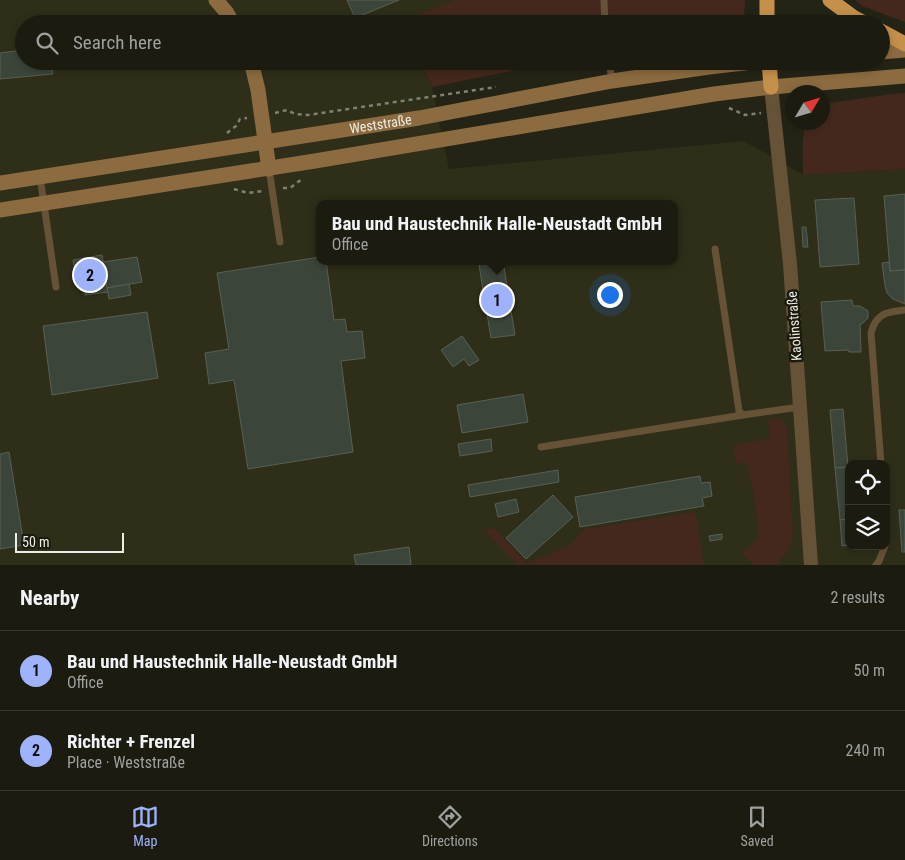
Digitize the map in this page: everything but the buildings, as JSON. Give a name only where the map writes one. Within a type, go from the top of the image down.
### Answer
[{"type":"highway","points":[[767,0],[767,15]]},
{"type":"highway","points":[[830,0],[850,15]]},
{"type":"highway","points":[[890,36],[905,44]]},
{"type":"highway","points":[[770,70],[771,87]]},
{"type":"main road","points":[[216,0],[228,15]]},
{"type":"main road","points":[[890,51],[905,50]]},
{"type":"main road","points":[[253,70],[258,90],[269,169]]},
{"type":"main road","name":"Weststraße","points":[[0,183],[426,117],[612,81],[688,70]]},
{"type":"main road","name":"Weststraße","points":[[0,210],[269,169],[714,94],[771,87],[905,76]]},
{"type":"street","name":"Kaolinstraße","points":[[771,87],[790,264],[811,565]]},
{"type":"lane","points":[[604,0],[605,15]]},
{"type":"lane","points":[[610,70],[612,81]]},
{"type":"lane","points":[[269,169],[280,242]]},
{"type":"lane","points":[[40,177],[56,287]]},
{"type":"lane","points":[[715,249],[739,411],[743,415]]},
{"type":"lane","points":[[881,460],[871,333],[873,325],[879,317],[888,311],[905,310]]},
{"type":"lane","points":[[541,447],[800,407]]},
{"type":"lane","points":[[876,565],[883,550]]},
{"type":"path","points":[[221,135],[236,126],[240,119],[287,110],[295,114],[308,115],[503,86]]},
{"type":"shaded area","points":[[0,0],[453,0],[417,15],[15,15],[15,70],[424,70],[432,87],[449,169],[744,141],[803,175],[905,169],[905,565],[0,565]]},
{"type":"shaded area","points":[[453,0],[745,0],[744,15],[417,15]]},
{"type":"shaded area","points":[[855,0],[905,0],[905,22],[890,15],[862,6]]},
{"type":"shaded area","points":[[424,70],[516,70],[432,87]]},
{"type":"shaded area","points":[[905,93],[905,169],[803,175],[804,130],[830,130],[830,103]]},
{"type":"shaded area","points":[[774,418],[782,420],[787,427],[793,535],[790,548],[776,565],[754,565],[742,554],[759,538],[755,502],[747,462],[736,464],[733,445],[770,438],[768,420]]},
{"type":"shaded area","points":[[695,512],[704,565],[517,565],[484,530],[495,528],[527,564],[570,545],[585,529]]},
{"type":"place","name":"Richter + Frenzel","points":[[90,275]]},
{"type":"place","name":"Bau und Haustechnik Halle-Neustadt GmbH","points":[[497,300]]}]
